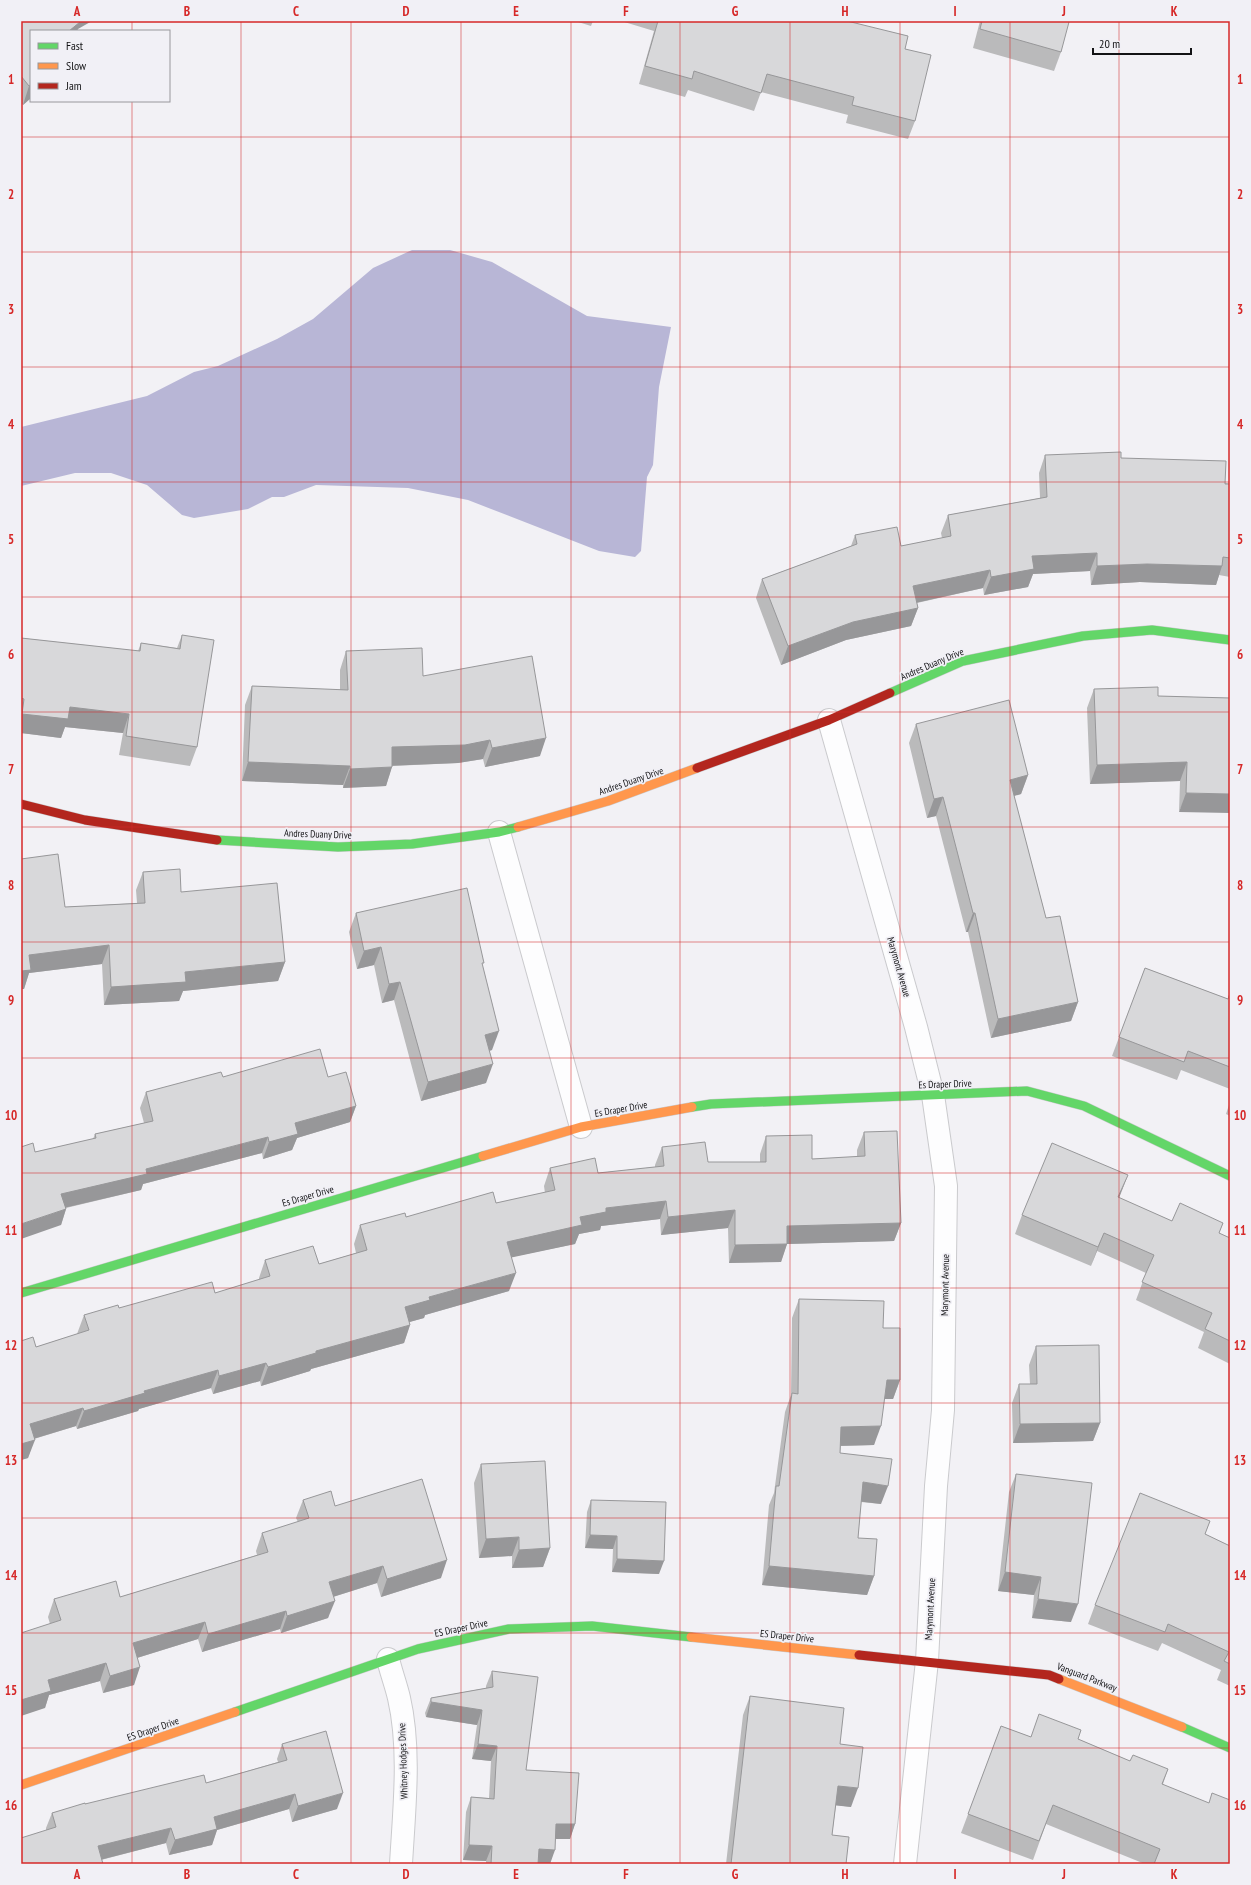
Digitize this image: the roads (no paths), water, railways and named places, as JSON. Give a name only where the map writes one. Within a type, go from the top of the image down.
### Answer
[{"type":"street","name":"Andres Duany Drive","points":[[21,804],[85,820],[216,840],[254,843],[338,847],[397,845],[499,832],[608,801],[829,720],[963,661],[1083,636],[1152,630],[1230,640]]},
{"type":"street","name":"Marymont Avenue","points":[[829,720],[934,1095],[946,1186],[943,1410],[936,1486],[928,1661],[906,1864]]},
{"type":"street","points":[[499,832],[581,1127]]},
{"type":"street","name":"Es Draper Drive","points":[[21,1293],[581,1127],[711,1104],[1027,1091],[1084,1106],[1230,1176]]},
{"type":"street","name":"ES Draper Drive","points":[[21,1785],[418,1649],[509,1629],[592,1626],[723,1641],[928,1661]]},
{"type":"street","name":"Whitney Hodges Drive","points":[[388,1659],[399,1699],[403,1727],[406,1777],[401,1864]]},
{"type":"street","name":"Vanguard Parkway","points":[[928,1661],[1049,1675],[1142,1710],[1230,1748]]},
{"type":"water","points":[[412,250],[450,250],[492,262],[587,316],[671,327],[659,387],[653,465],[647,477],[641,551],[635,557],[599,551],[468,500],[408,488],[316,485],[284,497],[272,497],[248,509],[194,518],[182,515],[147,485],[111,473],[75,473],[21,486],[21,427],[147,396],[194,372],[218,366],[277,339],[313,319],[373,268]]}]
